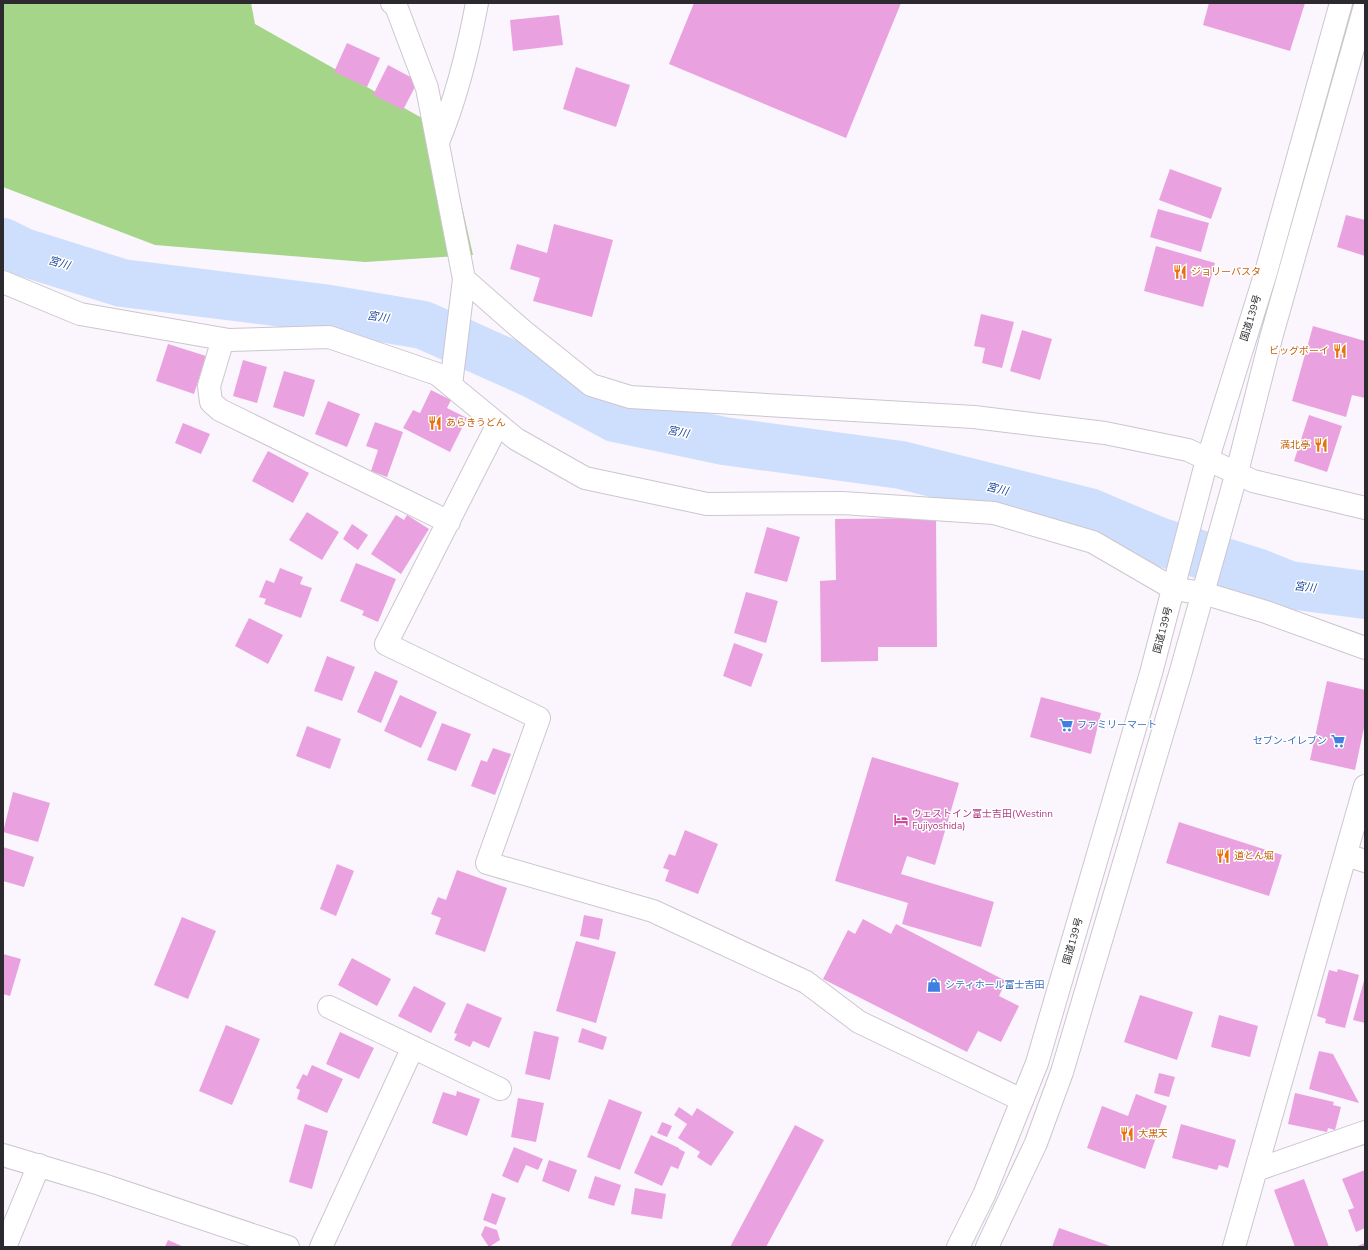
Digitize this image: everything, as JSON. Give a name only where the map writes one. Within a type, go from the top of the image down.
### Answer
[{"type":"main road","points":[[392,3],[396,6],[427,88],[463,286],[452,377]]},
{"type":"main road","points":[[438,142],[449,117],[465,63],[477,3]]},
{"type":"main road","name":"国道139号","points":[[958,1247],[984,1195],[1036,1063],[1176,581],[1206,465],[1266,272],[1341,3]]},
{"type":"main road","points":[[987,1247],[1036,1142],[1062,1072],[1205,587],[1235,480],[1271,338],[1365,6]]},
{"type":"main road","points":[[3,282],[80,314],[230,340],[329,336],[437,374],[452,377],[498,424],[516,438],[585,478],[707,504],[842,503],[994,512],[1093,542],[1176,581],[1205,587],[1365,648]]},
{"type":"main road","points":[[463,286],[521,329],[591,385],[630,396],[974,417],[1105,433],[1188,450],[1206,465],[1235,480],[1254,481],[1365,508]]},
{"type":"main road","points":[[223,338],[209,386],[211,402],[220,410],[449,522]]},
{"type":"main road","points":[[498,424],[386,644],[539,718],[487,863],[654,911],[806,982],[859,1022],[1022,1100]]},
{"type":"main road","points":[[1234,1247],[1256,1170],[1355,858],[1365,786]]},
{"type":"main road","points":[[329,1007],[500,1089]]},
{"type":"main road","points":[[321,1247],[412,1047]]},
{"type":"main road","points":[[1256,1170],[1365,1132]]},
{"type":"main road","points":[[3,1155],[288,1247]]},
{"type":"main road","points":[[5,1247],[39,1166]]},
{"type":"green space","points":[[3,3],[251,3],[255,24],[445,131],[473,255],[365,262],[155,245],[3,187]]},
{"type":"building","points":[[694,3],[901,3],[846,138],[669,64]]},
{"type":"building","points":[[1209,3],[1305,3],[1290,51],[1203,25]]},
{"type":"building","points":[[559,15],[563,45],[513,51],[510,20]]},
{"type":"building","points":[[347,43],[380,58],[367,87],[334,72]]},
{"type":"building","points":[[388,65],[418,81],[403,110],[373,95]]},
{"type":"building","points":[[576,67],[630,85],[616,127],[563,109]]},
{"type":"building","points":[[1170,169],[1222,188],[1211,219],[1159,200]]},
{"type":"building","points":[[1158,209],[1209,223],[1201,252],[1150,237]]},
{"type":"building","points":[[1346,215],[1365,220],[1365,256],[1337,247]]},
{"type":"building","points":[[554,224],[613,240],[592,317],[533,301],[540,278],[510,269],[517,244],[547,253]]},
{"type":"building","points":[[1156,246],[1215,263],[1203,307],[1144,291]]},
{"type":"building","points":[[981,314],[1014,322],[1002,368],[982,363],[985,348],[974,346]]},
{"type":"building","points":[[1313,326],[1365,341],[1365,398],[1352,395],[1346,417],[1292,401]]},
{"type":"building","points":[[1022,330],[1052,339],[1040,380],[1010,371]]},
{"type":"building","points":[[168,344],[206,356],[194,394],[156,381]]},
{"type":"building","points":[[243,360],[267,367],[257,403],[233,396]]},
{"type":"building","points":[[284,371],[315,380],[304,417],[273,407]]},
{"type":"building","name":"あらきうどん","points":[[431,390],[451,400],[447,408],[467,418],[450,452],[403,428],[413,410],[420,413]]},
{"type":"building","points":[[328,401],[360,414],[347,447],[315,434]]},
{"type":"building","points":[[1309,415],[1342,426],[1327,472],[1294,461]]},
{"type":"building","points":[[375,422],[403,432],[387,477],[371,471],[378,450],[366,446]]},
{"type":"building","points":[[183,423],[210,434],[201,454],[175,443]]},
{"type":"building","points":[[268,451],[309,473],[293,503],[252,481]]},
{"type":"building","points":[[307,512],[339,532],[322,560],[289,540]]},
{"type":"building","points":[[396,515],[404,520],[407,515],[429,529],[401,574],[371,554]]},
{"type":"building","points":[[936,518],[937,647],[878,647],[878,661],[821,662],[820,581],[836,580],[835,519]]},
{"type":"building","points":[[352,524],[368,535],[358,550],[343,539]]},
{"type":"building","points":[[767,527],[800,537],[787,582],[754,573]]},
{"type":"building","points":[[356,563],[396,579],[378,622],[362,615],[364,611],[340,601]]},
{"type":"building","points":[[280,568],[303,577],[300,584],[312,588],[301,618],[264,604],[266,599],[259,597],[266,580],[274,583]]},
{"type":"building","points":[[746,592],[778,601],[766,643],[734,633]]},
{"type":"building","points":[[249,618],[283,635],[268,664],[235,646]]},
{"type":"building","points":[[734,643],[763,654],[751,687],[723,676]]},
{"type":"building","points":[[327,656],[355,667],[342,701],[314,691]]},
{"type":"building","points":[[375,671],[398,681],[381,723],[357,712]]},
{"type":"building","name":"セブン-イレブン","points":[[1327,681],[1365,690],[1365,723],[1355,770],[1310,760]]},
{"type":"building","points":[[400,695],[437,712],[421,748],[384,731]]},
{"type":"building","name":"ファミリーマート","points":[[1041,697],[1101,713],[1091,754],[1030,737]]},
{"type":"building","points":[[442,723],[471,734],[456,771],[427,760]]},
{"type":"building","points":[[307,726],[341,739],[330,769],[296,756]]},
{"type":"building","points":[[493,748],[511,754],[495,795],[471,786],[481,760],[487,762]]},
{"type":"building","name":"ウェストイン富士吉田(Westinn Fujiyoshida)","points":[[872,757],[959,783],[935,865],[907,856],[901,874],[994,902],[981,947],[902,924],[908,903],[835,881]]},
{"type":"building","points":[[13,792],[50,803],[38,842],[3,832]]},
{"type":"building","points":[[1179,822],[1282,855],[1269,896],[1166,863]]},
{"type":"building","points":[[685,830],[718,844],[698,894],[665,881],[669,870],[663,868],[669,854],[675,856]]},
{"type":"building","points":[[3,847],[34,857],[24,887],[3,881]]},
{"type":"building","points":[[337,864],[354,871],[336,916],[320,909]]},
{"type":"building","points":[[457,870],[507,888],[485,952],[435,934],[441,918],[431,914],[438,897],[446,900]]},
{"type":"building","points":[[584,915],[603,919],[599,940],[580,936]]},
{"type":"building","points":[[182,917],[216,931],[188,999],[154,985]]},
{"type":"building","points":[[863,919],[891,934],[896,924],[1006,981],[999,996],[1019,1006],[1001,1042],[978,1031],[967,1052],[823,979],[848,930],[855,934]]},
{"type":"building","points":[[576,941],[616,952],[596,1023],[556,1011]]},
{"type":"building","points":[[3,954],[21,959],[10,996],[3,994]]},
{"type":"building","points":[[352,958],[391,979],[377,1006],[338,985]]},
{"type":"building","points":[[1338,969],[1359,975],[1345,1028],[1325,1023],[1326,1019],[1317,1016],[1329,970],[1337,972]]},
{"type":"building","points":[[1365,977],[1365,1023],[1353,1020]]},
{"type":"building","points":[[414,986],[446,1003],[431,1033],[398,1016]]},
{"type":"building","points":[[1140,995],[1193,1012],[1177,1060],[1124,1042]]},
{"type":"building","points":[[467,1003],[502,1018],[489,1048],[473,1041],[470,1047],[454,1040],[457,1034],[454,1033]]},
{"type":"building","points":[[1219,1015],[1258,1026],[1250,1057],[1211,1047]]},
{"type":"building","points":[[226,1025],[260,1039],[232,1105],[199,1091]]},
{"type":"building","points":[[582,1028],[607,1037],[603,1050],[578,1042]]},
{"type":"building","points":[[534,1031],[559,1037],[550,1080],[525,1074]]},
{"type":"building","points":[[340,1032],[374,1048],[359,1079],[326,1064]]},
{"type":"building","points":[[1319,1051],[1333,1054],[1359,1103],[1309,1089]]},
{"type":"building","points":[[312,1065],[343,1079],[327,1113],[297,1099],[300,1090],[296,1088],[303,1074],[307,1076]]},
{"type":"building","points":[[1159,1073],[1175,1077],[1169,1097],[1154,1093]]},
{"type":"building","points":[[457,1091],[480,1099],[467,1136],[432,1123],[443,1092],[456,1096]]},
{"type":"building","points":[[1295,1093],[1334,1102],[1333,1105],[1341,1107],[1335,1130],[1328,1128],[1327,1132],[1288,1124]]},
{"type":"building","points":[[1136,1094],[1167,1106],[1145,1169],[1087,1148],[1102,1106],[1128,1116]]},
{"type":"building","points":[[518,1098],[544,1103],[536,1142],[511,1137]]},
{"type":"building","points":[[609,1099],[642,1112],[620,1170],[587,1157]]},
{"type":"building","points":[[679,1107],[692,1116],[697,1108],[734,1132],[711,1166],[697,1157],[700,1152],[678,1138],[687,1124],[674,1115]]},
{"type":"building","points":[[662,1122],[672,1126],[667,1137],[657,1133]]},
{"type":"building","points":[[305,1124],[328,1131],[312,1189],[289,1182]]},
{"type":"building","points":[[1181,1124],[1236,1140],[1228,1168],[1219,1165],[1217,1170],[1172,1158]]},
{"type":"building","points":[[795,1125],[824,1140],[766,1247],[730,1247]]},
{"type":"building","points":[[651,1135],[685,1152],[678,1169],[671,1166],[662,1186],[634,1173]]},
{"type":"building","points":[[514,1147],[543,1159],[538,1170],[526,1165],[518,1183],[502,1176]]},
{"type":"building","points":[[549,1160],[577,1170],[569,1192],[542,1181]]},
{"type":"building","points":[[1365,1170],[1365,1228],[1356,1232],[1348,1210],[1354,1208],[1342,1179]]},
{"type":"building","points":[[595,1176],[621,1185],[614,1206],[588,1198]]},
{"type":"building","points":[[1304,1179],[1329,1247],[1295,1247],[1274,1190]]},
{"type":"building","points":[[635,1188],[666,1194],[662,1219],[631,1214]]},
{"type":"building","points":[[492,1193],[506,1198],[496,1225],[483,1220]]},
{"type":"building","points":[[485,1226],[497,1230],[500,1240],[489,1247],[481,1235]]},
{"type":"building","points":[[1059,1228],[1113,1247],[1052,1247]]},
{"type":"building","points":[[168,1240],[184,1247],[165,1247]]},
{"type":"building","points":[[1365,1243],[1365,1247],[1355,1247]]},
{"type":"waterway","name":"宮川","points":[[3,242],[23,252],[122,283],[323,308],[423,325],[533,374],[615,418],[724,441],[901,465],[1089,512],[1158,541],[1259,573],[1289,585],[1365,595]]},
{"type":"place","name":"ジョリーパスタ","points":[[1180,272]]},
{"type":"place","name":"ビッグボーイ","points":[[1340,351]]},
{"type":"place","name":"あらきうどん","points":[[435,423]]},
{"type":"place","name":"満北亭","points":[[1321,445]]},
{"type":"place","name":"ファミリーマート","points":[[1066,725]]},
{"type":"place","name":"セブン-イレブン","points":[[1338,741]]},
{"type":"place","name":"ウェストイン富士吉田(Westinn Fujiyoshida)","points":[[901,820]]},
{"type":"place","name":"道とん堀","points":[[1223,856]]},
{"type":"place","name":"シティホール富士吉田","points":[[934,985]]},
{"type":"place","name":"大黒天","points":[[1127,1134]]}]
